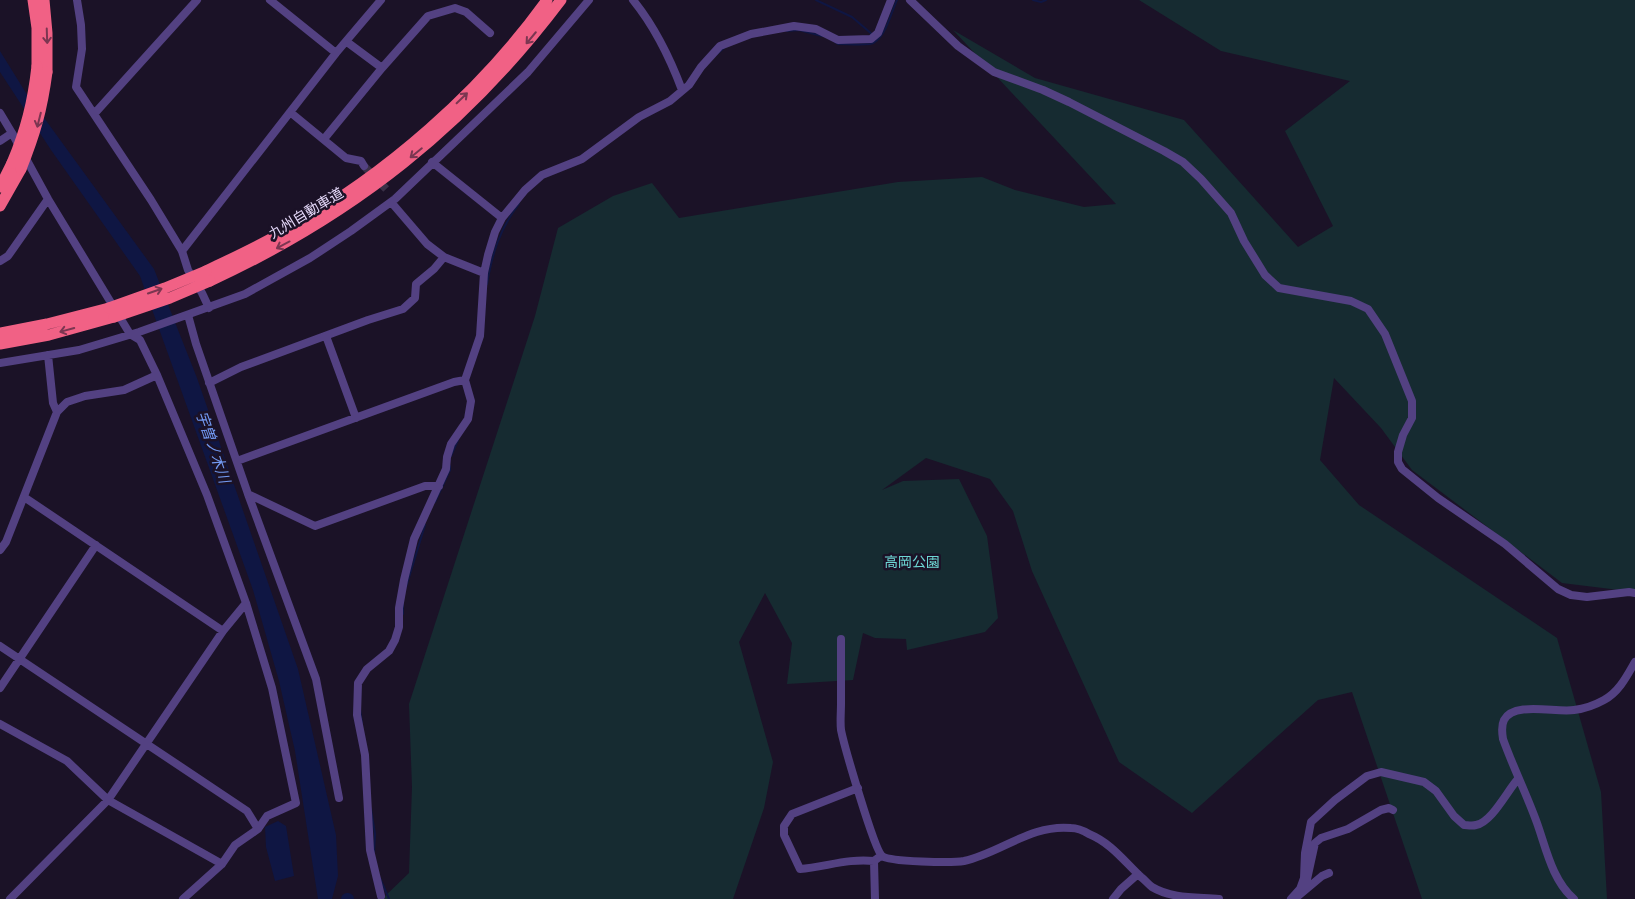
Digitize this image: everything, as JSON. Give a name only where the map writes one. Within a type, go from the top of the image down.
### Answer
[{"type":"highway","points":[[0,187],[17,166],[30,115],[36,66],[37,28],[33,0]]},
{"type":"highway","points":[[0,206],[17,166],[36,130],[43,103],[47,72],[47,33],[44,0]]},
{"type":"highway","name":"九州自動車道","points":[[0,333],[112,312],[170,298],[288,230],[335,201],[421,135],[500,58],[547,0]]},
{"type":"highway","name":"九州自動車道","points":[[208,276],[249,263],[294,239],[341,210],[392,174],[470,105],[508,65],[561,0]]},
{"type":"highway","name":"九州自動車道","points":[[0,344],[49,335],[112,312]]},
{"type":"street","points":[[77,0],[82,49],[76,87],[95,113],[182,250],[188,270],[202,293],[208,308]]},
{"type":"street","points":[[95,113],[197,0]]},
{"type":"street","points":[[270,0],[336,53]]},
{"type":"street","points":[[182,250],[336,53],[381,0]]},
{"type":"street","points":[[0,363],[80,350],[139,332],[245,294],[310,258],[393,200],[528,72],[589,0]]},
{"type":"street","points":[[633,0],[648,18],[660,40],[682,90]]},
{"type":"street","points":[[381,896],[370,850],[365,755],[357,715],[358,683],[367,669],[389,651],[395,640],[399,627],[404,580],[414,539],[446,469],[451,444],[468,419],[471,401],[465,380],[480,336],[484,272],[495,232],[502,218],[525,190],[542,175],[582,159],[639,117],[670,101],[689,85],[701,67],[720,46],[751,34],[794,26],[816,29],[838,40],[871,39],[878,33],[891,0]]},
{"type":"street","points":[[910,0],[958,46],[994,72],[1069,102],[1183,162],[1231,213],[1244,241],[1265,275],[1279,288],[1351,301],[1368,309],[1385,334],[1412,401],[1412,418],[1403,435],[1398,452],[1398,462],[1402,469],[1438,498],[1506,544],[1558,589],[1571,595],[1587,597],[1635,593]]},
{"type":"street","points":[[324,139],[382,68],[428,16],[456,8],[466,12],[490,33]]},
{"type":"street","points":[[347,42],[382,68]]},
{"type":"street","points":[[290,112],[346,158],[361,161],[364,166]]},
{"type":"street","points":[[0,113],[48,199],[130,334],[140,340],[157,375],[207,495],[246,602],[272,688],[296,803],[267,816],[258,829],[235,846],[222,864],[183,899]]},
{"type":"street","points":[[0,141],[12,133]]},
{"type":"street","points":[[432,162],[502,218]]},
{"type":"street","points":[[388,191],[427,244],[444,257],[484,272]]},
{"type":"street","points":[[0,261],[8,256],[48,199]]},
{"type":"street","points":[[209,383],[241,367],[403,309],[415,298],[416,284],[434,269],[444,257]]},
{"type":"street","points":[[186,315],[248,494],[316,678],[339,798]]},
{"type":"street","points":[[326,336],[356,418]]},
{"type":"street","points":[[48,355],[53,403],[57,412]]},
{"type":"street","points":[[0,550],[6,542],[57,412],[67,402],[85,396],[124,390],[157,375]]},
{"type":"street","points":[[237,461],[454,382],[465,380]]},
{"type":"street","points":[[248,494],[315,526],[425,486],[439,486]]},
{"type":"street","points":[[24,497],[223,631]]},
{"type":"street","points":[[0,688],[96,545]]},
{"type":"street","points":[[10,899],[108,800],[223,631],[246,602]]},
{"type":"street","points":[[841,639],[841,730],[875,843],[881,855],[886,858],[906,860],[964,861],[1027,834],[1053,828],[1071,828],[1081,830],[1107,843],[1153,887],[1175,895],[1195,899],[1219,899]]},
{"type":"street","points":[[0,646],[18,660],[248,811],[258,829]]},
{"type":"street","points":[[1574,899],[1565,890],[1549,862],[1536,822],[1503,739],[1502,728],[1504,720],[1509,714],[1517,710],[1575,710],[1604,700],[1615,692],[1635,662]]},
{"type":"street","points":[[0,724],[67,761],[108,800],[222,864]]},
{"type":"street","points":[[1300,888],[1304,878],[1305,853],[1311,822],[1335,800],[1367,776],[1381,772],[1424,782],[1436,791],[1454,816],[1464,825],[1477,825],[1487,819],[1496,810],[1518,779]]},
{"type":"street","points":[[858,788],[792,814],[784,826],[784,835],[800,870],[820,868],[846,861],[874,861],[881,855]]},
{"type":"street","points":[[1291,899],[1306,884],[1315,843],[1321,838],[1348,829],[1381,810],[1389,808],[1393,810]]},
{"type":"street","points":[[874,861],[875,899]]},
{"type":"street","points":[[1291,899],[1301,894],[1322,876],[1329,873]]},
{"type":"street","points":[[1113,899],[1138,874]]},
{"type":"green space","name":"高岡公園","points":[[1139,0],[1635,0],[1635,597],[1619,590],[1562,583],[1412,470],[1381,428],[1334,378],[1320,460],[1359,505],[1557,638],[1601,792],[1607,899],[1422,899],[1352,692],[1318,700],[1192,813],[1119,762],[1032,571],[1013,511],[990,479],[926,458],[882,490],[903,481],[959,479],[987,536],[998,618],[985,632],[907,650],[906,639],[875,638],[863,633],[853,680],[787,684],[792,643],[765,593],[739,642],[773,762],[764,808],[733,899],[382,899],[409,873],[412,787],[409,704],[535,316],[558,228],[613,196],[652,183],[679,218],[898,182],[982,177],[1015,190],[1084,207],[1116,204],[953,30],[1035,78],[1184,120],[1298,247],[1333,226],[1285,131],[1350,81],[1221,51]]},
{"type":"water","name":"宇曽ノ木川","points":[[0,51],[26,93],[154,269],[197,378],[298,669],[336,835],[338,876],[332,899],[318,899],[295,751],[279,681],[253,590],[140,276],[51,150],[0,72]]},
{"type":"water","points":[[278,821],[286,826],[294,876],[275,881],[266,847],[265,827]]},
{"type":"waterway","points":[[816,0],[852,17],[873,35]]},
{"type":"waterway","points":[[835,42],[838,44],[870,44],[875,42],[884,32],[897,0]]},
{"type":"waterway","points":[[1033,0],[1041,2],[1046,0]]},
{"type":"waterway","points":[[787,31],[799,30],[822,36]]},
{"type":"waterway","points":[[717,54],[725,47]]},
{"type":"waterway","points":[[487,284],[491,262],[498,242],[507,222],[519,204]]},
{"type":"waterway","points":[[451,456],[458,440]]},
{"type":"waterway","points":[[435,502],[450,470],[450,466]]},
{"type":"waterway","points":[[406,587],[425,525]]},
{"type":"waterway","points":[[403,604],[403,614]]},
{"type":"waterway","points":[[360,710],[362,723]]},
{"type":"waterway","points":[[371,809],[375,834],[374,852]]},
{"type":"waterway","points":[[380,878],[389,899]]},
{"type":"tunnel","points":[[364,166],[388,191]]}]
